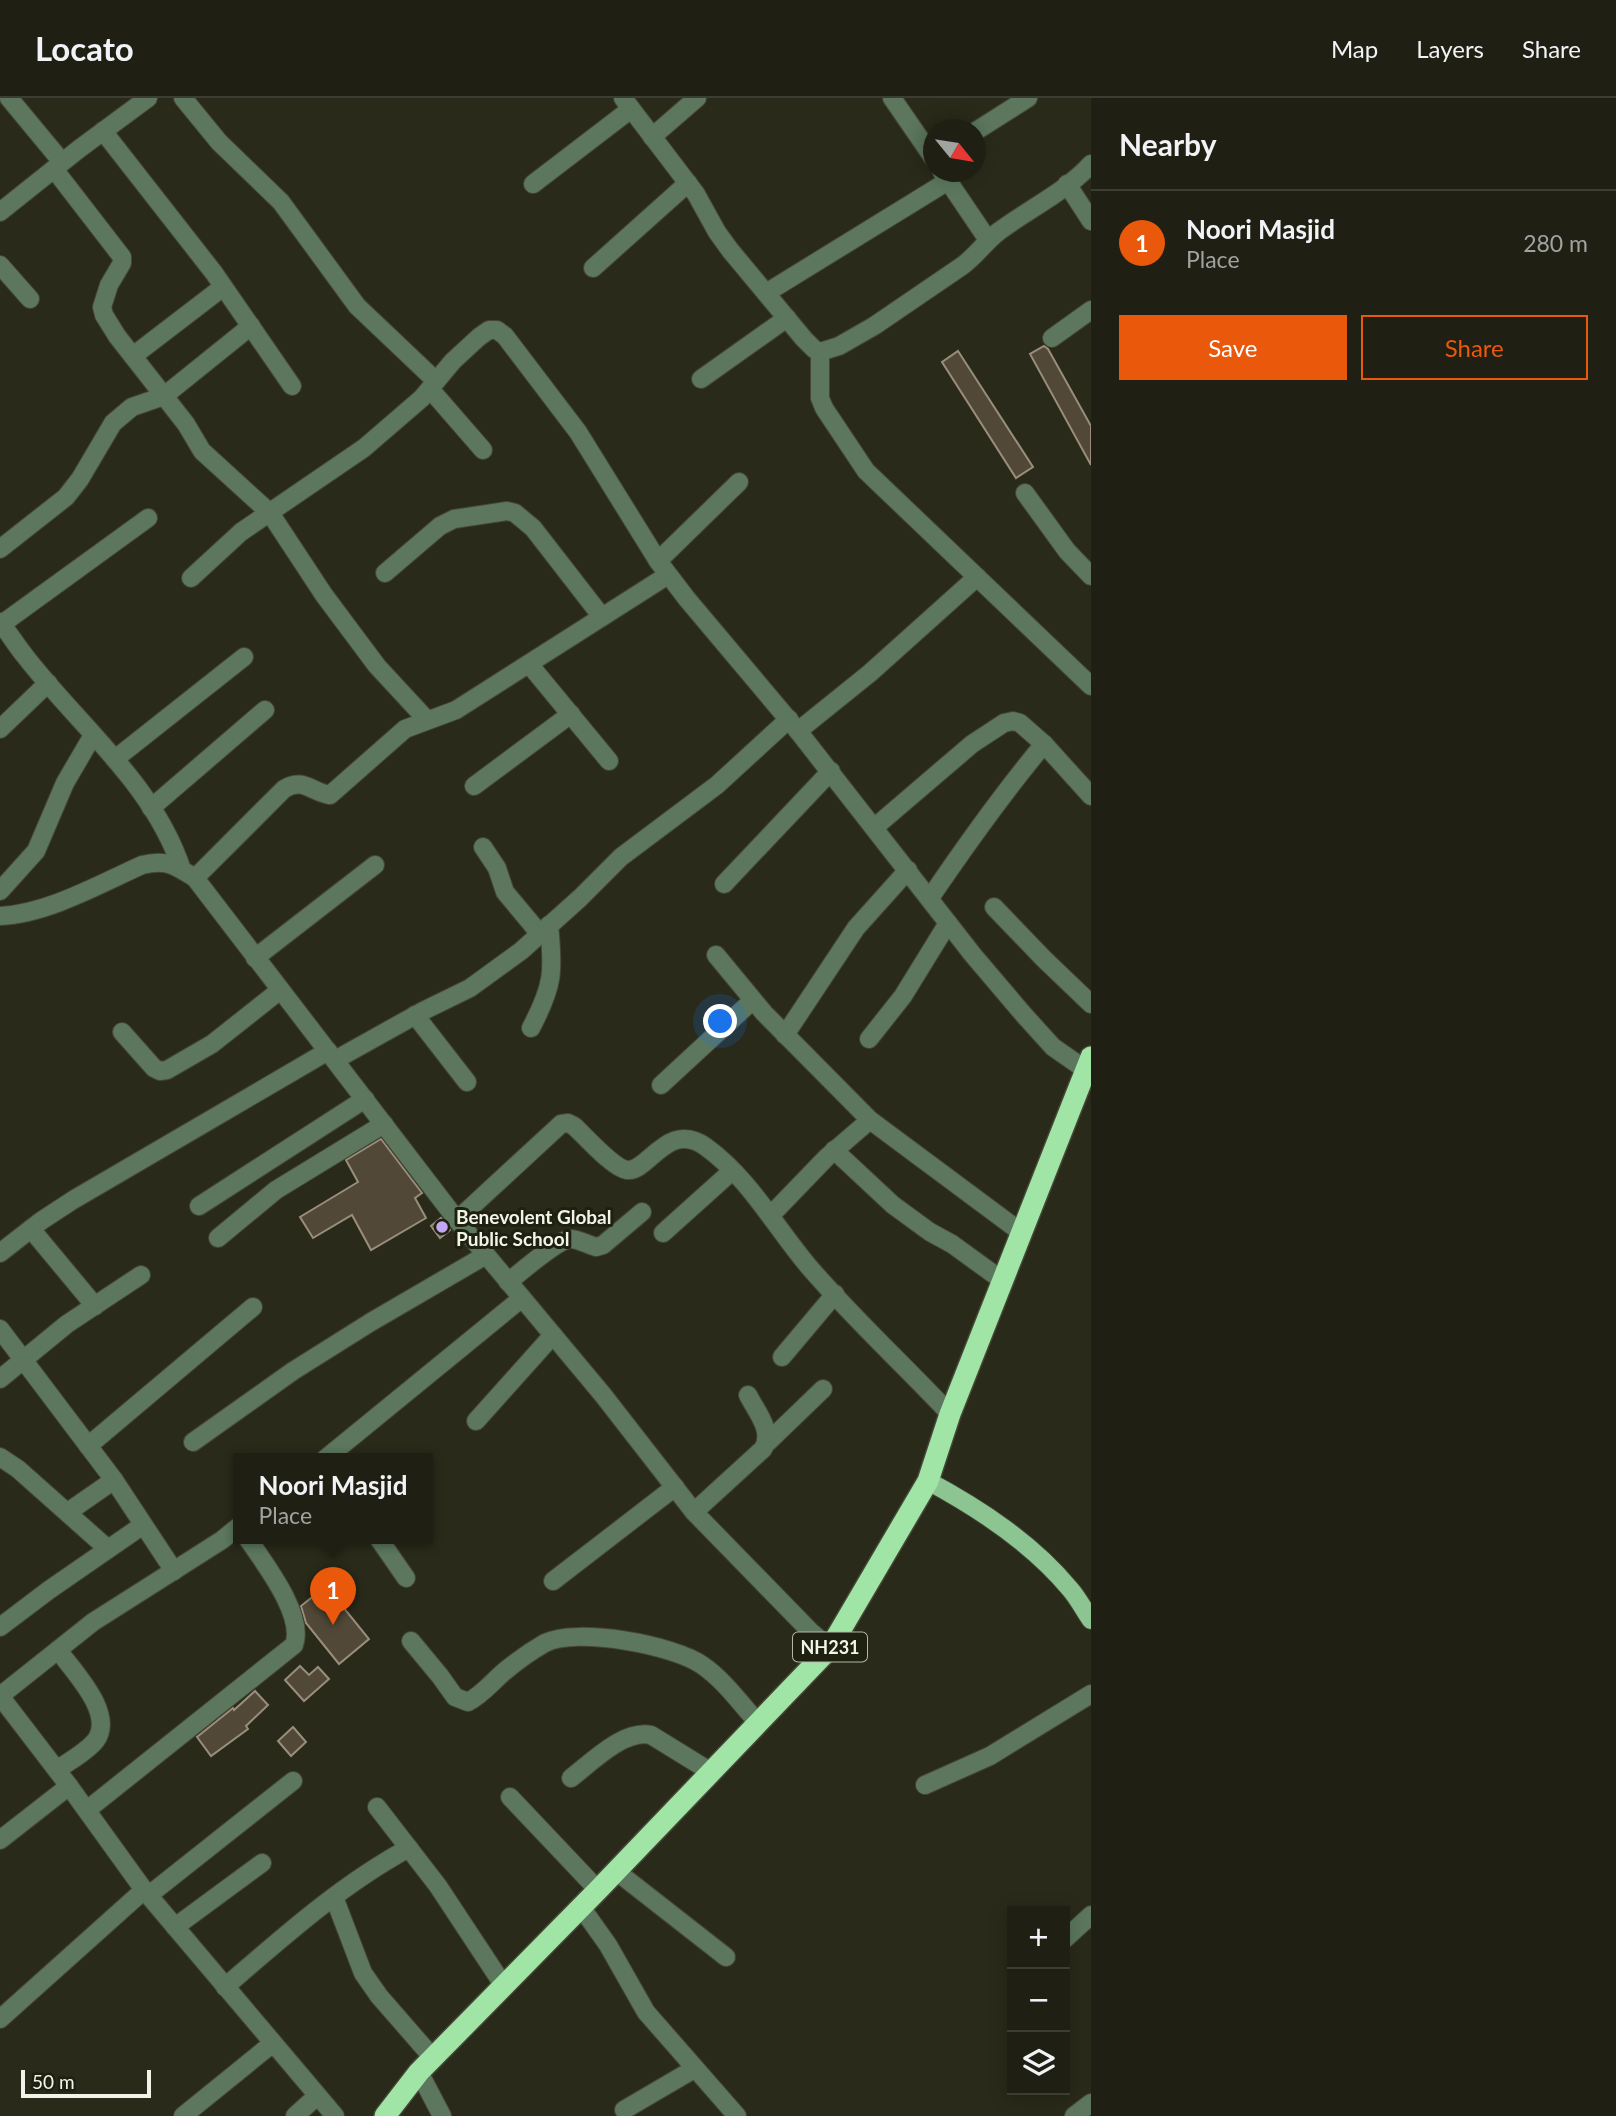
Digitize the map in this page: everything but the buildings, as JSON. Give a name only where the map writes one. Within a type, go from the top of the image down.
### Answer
[{"type":"highway","name":"NH231","points":[[385,2116],[426,2065],[830,1648],[928,1481],[950,1414],[1088,1063]]},
{"type":"main road","points":[[928,1481],[960,1498],[1021,1541],[1051,1567],[1072,1591],[1091,1620]]},
{"type":"street","points":[[9,98],[122,257],[122,263],[102,307],[111,326],[186,424],[202,451],[270,513],[324,595],[377,666],[427,720]]},
{"type":"street","points":[[0,212],[148,98]]},
{"type":"street","points":[[183,98],[219,142],[281,202],[357,306],[433,385],[484,450]]},
{"type":"street","points":[[652,137],[697,98]]},
{"type":"street","points":[[892,98],[923,144]]},
{"type":"street","points":[[986,124],[1028,98]]},
{"type":"street","points":[[533,184],[627,104],[703,204],[724,241],[787,318],[814,349],[820,352],[839,346],[874,326],[975,257],[988,240],[1091,164]]},
{"type":"street","points":[[103,131],[223,287],[292,386]]},
{"type":"street","points":[[766,293],[936,182]]},
{"type":"street","points":[[949,182],[988,240]]},
{"type":"street","points":[[593,268],[688,183]]},
{"type":"street","points":[[1067,184],[1091,221]]},
{"type":"street","points":[[0,265],[30,299]]},
{"type":"street","points":[[133,356],[223,287]]},
{"type":"street","points":[[1052,338],[1091,310]]},
{"type":"street","points":[[701,379],[787,318]]},
{"type":"street","points":[[0,549],[66,497],[120,416],[139,403],[164,396],[251,326]]},
{"type":"street","points":[[191,578],[241,532],[363,448],[415,405],[453,362],[489,330],[497,330],[505,336],[578,432],[663,568],[831,771],[973,955],[1053,1047],[1067,1059],[1088,1063]]},
{"type":"street","points":[[820,352],[820,398],[852,453],[866,471],[1091,686]]},
{"type":"street","points":[[188,874],[292,783],[299,783],[330,795],[405,729],[456,710],[602,617],[663,568],[739,482]]},
{"type":"street","points":[[1025,494],[1067,551],[1091,576]]},
{"type":"street","points":[[385,573],[440,526],[454,519],[515,513],[533,528],[602,617]]},
{"type":"street","points":[[148,518],[1,623],[25,657],[115,759],[151,808],[188,874],[457,1220],[694,1512],[810,1631],[830,1648]]},
{"type":"street","points":[[0,1253],[73,1200],[332,1056],[470,988],[521,951],[621,857],[794,725],[870,673],[977,577]]},
{"type":"street","points":[[115,759],[243,657]]},
{"type":"street","points":[[529,664],[609,761]]},
{"type":"street","points":[[0,729],[48,683]]},
{"type":"street","points":[[151,808],[265,710]]},
{"type":"street","points":[[474,786],[571,714]]},
{"type":"street","points":[[875,827],[971,744],[1004,723],[1013,721],[1020,723],[1044,744],[1091,796]]},
{"type":"street","points":[[0,891],[36,851],[65,783],[93,734]]},
{"type":"street","points":[[930,898],[975,832],[1044,744]]},
{"type":"street","points":[[724,884],[831,771]]},
{"type":"street","points":[[483,847],[496,868],[505,892],[545,930],[552,971],[551,983],[531,1028]]},
{"type":"street","points":[[0,916],[50,905],[155,861],[166,862],[188,874]]},
{"type":"street","points":[[255,958],[375,865]]},
{"type":"street","points":[[785,1035],[856,928],[908,870]]},
{"type":"street","points":[[994,907],[1091,1004]]},
{"type":"street","points":[[869,1039],[903,996],[948,923]]},
{"type":"street","points":[[716,955],[785,1035],[870,1120],[1022,1233]]},
{"type":"street","points":[[122,1032],[154,1068],[167,1070],[212,1044],[279,990]]},
{"type":"street","points":[[661,1085],[753,1000]]},
{"type":"street","points":[[415,1015],[467,1082]]},
{"type":"street","points":[[199,1206],[365,1099]]},
{"type":"street","points":[[771,1215],[834,1150],[870,1120]]},
{"type":"street","points":[[218,1238],[276,1190],[384,1124]]},
{"type":"street","points":[[457,1220],[561,1124],[575,1126],[621,1168],[629,1171],[664,1145],[686,1139],[704,1145],[733,1171],[771,1215],[808,1265],[950,1414]]},
{"type":"street","points":[[834,1150],[893,1205],[1003,1281]]},
{"type":"street","points":[[663,1233],[733,1171]]},
{"type":"street","points":[[509,1282],[567,1239],[596,1247],[603,1245],[642,1212]]},
{"type":"street","points":[[31,1229],[95,1306]]},
{"type":"street","points":[[193,1442],[293,1371],[486,1255]]},
{"type":"street","points":[[0,1379],[54,1334],[141,1275]]},
{"type":"street","points":[[782,1357],[835,1294]]},
{"type":"street","points":[[332,1453],[522,1298]]},
{"type":"street","points":[[88,1446],[253,1307]]},
{"type":"street","points":[[0,1329],[114,1480],[174,1571]]},
{"type":"street","points":[[476,1421],[553,1335]]},
{"type":"street","points":[[694,1512],[823,1389]]},
{"type":"street","points":[[748,1395],[768,1435],[768,1442]]},
{"type":"street","points":[[0,1457],[18,1469],[108,1549]]},
{"type":"street","points":[[68,1512],[114,1480]]},
{"type":"street","points":[[553,1581],[676,1487]]},
{"type":"street","points":[[0,1627],[143,1525]]},
{"type":"street","points":[[233,1531],[93,1622],[0,1696],[146,1892],[335,2116]]},
{"type":"street","points":[[87,1810],[295,1645],[296,1629],[284,1594],[251,1544]]},
{"type":"street","points":[[382,1544],[406,1578]]},
{"type":"street","points":[[411,1641],[455,1697],[468,1702],[516,1663],[558,1638],[626,1641],[676,1653],[699,1664],[721,1682],[758,1723]]},
{"type":"street","points":[[57,1770],[94,1742],[100,1733],[102,1722],[89,1693],[58,1650]]},
{"type":"street","points":[[925,1785],[990,1756],[1091,1694]]},
{"type":"street","points":[[571,1778],[614,1745],[641,1733],[651,1735],[711,1772]]},
{"type":"street","points":[[0,2019],[146,1892],[293,1781]]},
{"type":"street","points":[[0,1840],[69,1786]]},
{"type":"street","points":[[510,1797],[598,1890]]},
{"type":"street","points":[[377,1807],[448,1901],[504,1986]]},
{"type":"street","points":[[225,1987],[334,1897],[376,1866],[409,1848]]},
{"type":"street","points":[[175,1927],[262,1863]]},
{"type":"street","points":[[616,1871],[726,1957]]},
{"type":"street","points":[[334,1897],[363,1973],[426,2065],[442,2116]]},
{"type":"street","points":[[581,1907],[608,1945],[646,2012],[737,2116]]},
{"type":"street","points":[[1070,1934],[1091,1915]]},
{"type":"street","points":[[183,2116],[273,2043]]},
{"type":"street","points":[[624,2110],[694,2069]]},
{"type":"street","points":[[295,2116],[317,2096]]},
{"type":"street","points":[[1074,2116],[1091,2103]]},
{"type":"place","name":"Benevolent Global Public School","points":[[442,1227]]},
{"type":"place","name":"Noori Masjid","points":[[333,1625]]}]
